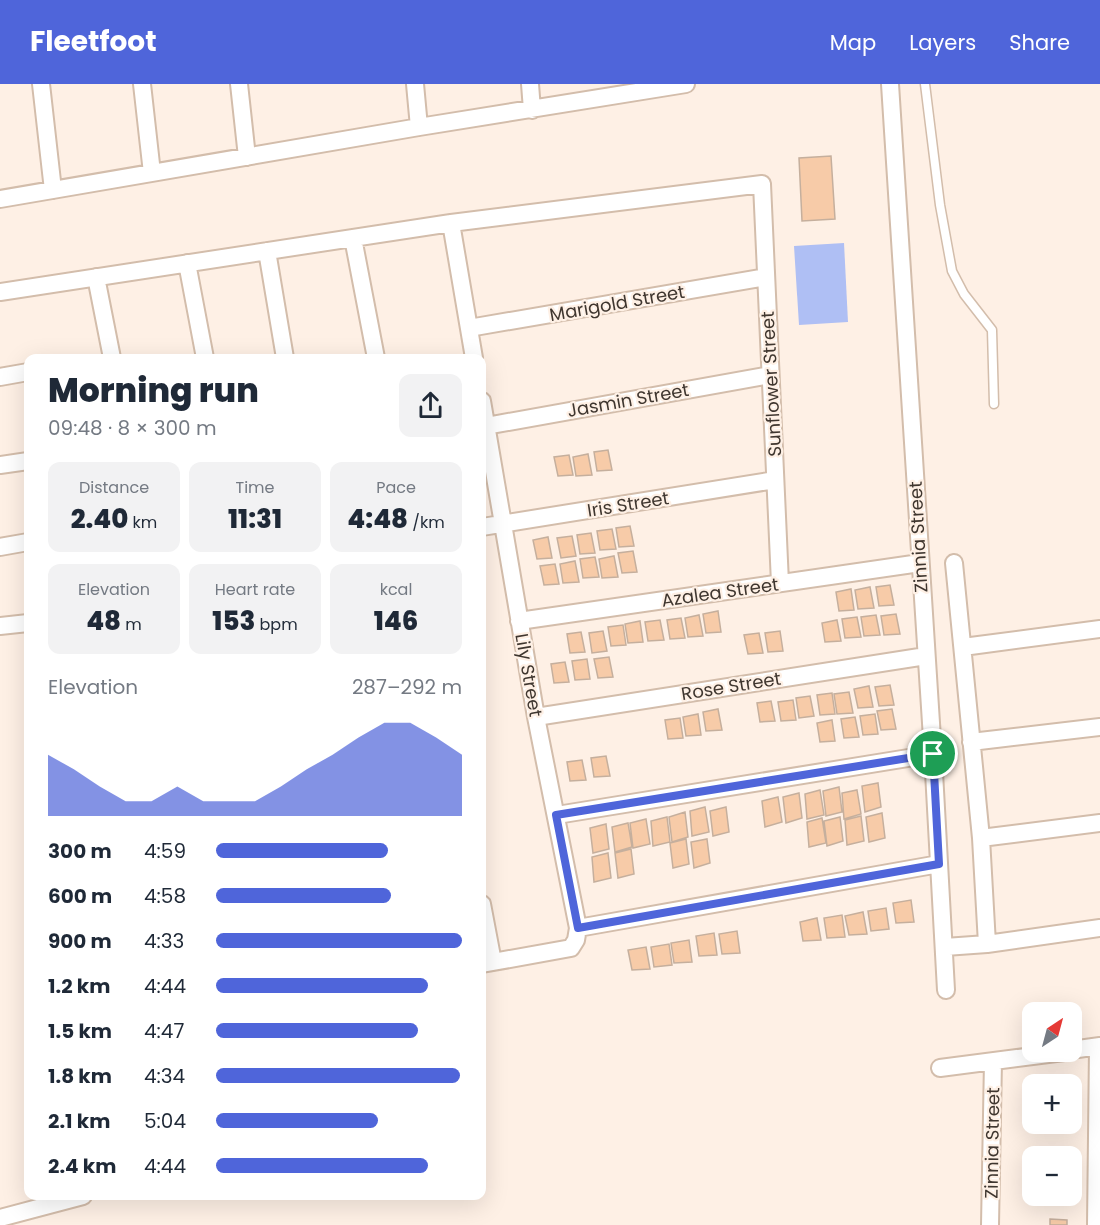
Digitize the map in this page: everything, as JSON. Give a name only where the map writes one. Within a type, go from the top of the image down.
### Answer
[{"type":"street","points":[[41,84],[53,190]]},
{"type":"street","points":[[142,84],[152,173]]},
{"type":"street","points":[[239,84],[247,157]]},
{"type":"street","points":[[416,84],[419,127]]},
{"type":"street","points":[[531,84],[532,110]]},
{"type":"street","points":[[0,200],[419,127],[532,110],[629,88],[686,84]]},
{"type":"street","name":"Zinnia Street","points":[[890,84],[946,990]]},
{"type":"street","name":"Sunflower Street","points":[[451,223],[762,184],[780,583]]},
{"type":"street","points":[[0,292],[451,223],[473,354]]},
{"type":"street","points":[[353,238],[375,354]]},
{"type":"street","points":[[267,251],[284,354]]},
{"type":"street","points":[[187,263],[204,354]]},
{"type":"street","points":[[96,277],[110,354]]},
{"type":"street","name":"Marigold Street","points":[[469,328],[766,277]]},
{"type":"street","points":[[0,377],[24,373]]},
{"type":"street","name":"Jasmin Street","points":[[486,426],[770,375]]},
{"type":"street","name":"Lily Street","points":[[486,426],[536,717],[578,928]]},
{"type":"street","points":[[0,465],[24,462]]},
{"type":"street","name":"Iris Street","points":[[486,526],[775,480]]},
{"type":"street","points":[[0,547],[24,543]]},
{"type":"street","name":"Azalea Street","points":[[519,621],[920,563]]},
{"type":"street","points":[[954,563],[981,838],[987,944]]},
{"type":"street","points":[[0,626],[24,623]]},
{"type":"street","points":[[963,647],[1100,629]]},
{"type":"street","name":"Rose Street","points":[[536,717],[926,656]]},
{"type":"street","points":[[971,742],[1100,727]]},
{"type":"street","points":[[556,815],[933,754]]},
{"type":"street","points":[[981,838],[1100,823]]},
{"type":"street","points":[[487,963],[571,948],[576,940],[578,928],[939,864]]},
{"type":"street","points":[[945,947],[987,944],[1100,928]]},
{"type":"street","points":[[1082,1049],[1099,1047],[1096,1225]]},
{"type":"street","points":[[940,1068],[1022,1057]]},
{"type":"street","name":"Zinnia Street","points":[[990,1225],[993,1061]]},
{"type":"street","points":[[0,1218],[68,1200]]},
{"type":"lane","points":[[925,84],[940,205],[952,271],[964,294],[992,330],[994,404]]},
{"type":"shaded area","points":[[844,243],[848,322],[799,325],[794,246]]},
{"type":"building","points":[[831,156],[835,219],[802,221],[799,158]]},
{"type":"building","points":[[608,450],[612,470],[597,471],[594,452]]},
{"type":"building","points":[[588,454],[592,475],[576,476],[573,457]]},
{"type":"building","points":[[569,455],[573,475],[558,476],[554,457]]},
{"type":"building","points":[[630,526],[634,546],[619,547],[616,528]]},
{"type":"building","points":[[612,529],[616,549],[600,550],[597,531]]},
{"type":"building","points":[[591,533],[595,553],[580,554],[577,535]]},
{"type":"building","points":[[572,536],[576,556],[561,558],[557,538]]},
{"type":"building","points":[[548,537],[552,558],[537,559],[533,540]]},
{"type":"building","points":[[633,551],[637,572],[622,573],[618,553]]},
{"type":"building","points":[[614,556],[618,577],[602,578],[599,559]]},
{"type":"building","points":[[595,557],[599,577],[583,578],[580,559]]},
{"type":"building","points":[[575,561],[579,582],[563,583],[560,564]]},
{"type":"building","points":[[555,564],[559,584],[544,585],[540,566]]},
{"type":"building","points":[[890,585],[894,605],[879,606],[876,587]]},
{"type":"building","points":[[870,587],[874,608],[858,609],[855,590]]},
{"type":"building","points":[[851,589],[854,610],[839,611],[836,592]]},
{"type":"building","points":[[718,611],[721,632],[706,633],[703,614]]},
{"type":"building","points":[[896,614],[900,634],[884,635],[881,616]]},
{"type":"building","points":[[699,615],[703,636],[688,637],[685,618]]},
{"type":"building","points":[[876,615],[880,635],[864,636],[861,617]]},
{"type":"building","points":[[857,617],[861,637],[845,638],[842,619]]},
{"type":"building","points":[[681,618],[685,638],[670,639],[667,620]]},
{"type":"building","points":[[660,620],[664,640],[648,641],[645,622]]},
{"type":"building","points":[[837,620],[841,641],[825,642],[822,623]]},
{"type":"building","points":[[640,621],[643,642],[628,643],[625,624]]},
{"type":"building","points":[[623,625],[626,645],[611,646],[608,627]]},
{"type":"building","points":[[603,631],[607,651],[592,653],[589,633]]},
{"type":"building","points":[[780,631],[783,651],[768,652],[765,633]]},
{"type":"building","points":[[581,632],[585,652],[570,653],[567,634]]},
{"type":"building","points":[[759,633],[763,653],[748,654],[744,635]]},
{"type":"building","points":[[609,657],[613,677],[598,678],[594,659]]},
{"type":"building","points":[[587,659],[590,679],[575,680],[572,661]]},
{"type":"building","points":[[565,662],[569,682],[554,683],[551,664]]},
{"type":"building","points":[[890,685],[894,705],[879,706],[875,687]]},
{"type":"building","points":[[869,686],[873,707],[858,708],[854,689]]},
{"type":"building","points":[[849,692],[853,713],[837,714],[834,694]]},
{"type":"building","points":[[832,693],[835,714],[820,715],[817,695]]},
{"type":"building","points":[[810,696],[814,716],[799,718],[796,698]]},
{"type":"building","points":[[793,700],[796,720],[781,721],[778,702]]},
{"type":"building","points":[[771,701],[775,721],[760,722],[757,703]]},
{"type":"building","points":[[718,709],[722,730],[706,731],[703,712]]},
{"type":"building","points":[[892,709],[896,729],[881,730],[877,711]]},
{"type":"building","points":[[698,714],[701,735],[686,736],[683,717]]},
{"type":"building","points":[[875,714],[878,734],[863,735],[860,716]]},
{"type":"building","points":[[855,717],[859,737],[844,738],[841,719]]},
{"type":"building","points":[[680,718],[683,738],[668,739],[665,720]]},
{"type":"building","points":[[832,720],[835,741],[820,742],[817,723]]},
{"type":"building","points":[[606,756],[610,776],[594,777],[591,758]]},
{"type":"building","points":[[582,760],[586,780],[570,781],[567,762]]},
{"type":"building","points":[[878,783],[881,807],[865,812],[862,786]]},
{"type":"building","points":[[839,787],[842,812],[826,816],[823,791]]},
{"type":"building","points":[[820,790],[824,815],[807,819],[805,794]]},
{"type":"building","points":[[857,790],[861,814],[844,819],[842,793]]},
{"type":"building","points":[[799,793],[802,818],[786,823],[783,797]]},
{"type":"building","points":[[778,797],[782,822],[765,827],[762,801]]},
{"type":"building","points":[[705,807],[709,832],[692,836],[690,811]]},
{"type":"building","points":[[726,807],[729,832],[713,836],[710,811]]},
{"type":"building","points":[[685,812],[688,837],[672,842],[669,817]]},
{"type":"building","points":[[882,813],[885,838],[869,842],[866,817]]},
{"type":"building","points":[[861,816],[864,841],[847,845],[845,820]]},
{"type":"building","points":[[667,817],[670,842],[653,846],[651,821]]},
{"type":"building","points":[[840,817],[843,841],[827,846],[824,821]]},
{"type":"building","points":[[822,818],[826,843],[809,847],[807,822]]},
{"type":"building","points":[[646,819],[650,844],[633,848],[630,823]]},
{"type":"building","points":[[628,823],[632,847],[615,852],[612,827]]},
{"type":"building","points":[[606,824],[609,849],[593,853],[590,828]]},
{"type":"building","points":[[686,839],[689,864],[673,868],[670,843]]},
{"type":"building","points":[[707,839],[710,863],[694,868],[691,842]]},
{"type":"building","points":[[631,849],[634,874],[618,878],[615,853]]},
{"type":"building","points":[[608,853],[611,878],[594,882],[592,857]]},
{"type":"building","points":[[911,900],[914,922],[896,923],[893,903]]},
{"type":"building","points":[[886,908],[889,929],[871,931],[868,911]]},
{"type":"building","points":[[863,912],[867,934],[849,935],[845,916]]},
{"type":"building","points":[[842,915],[845,937],[827,938],[824,918]]},
{"type":"building","points":[[817,918],[821,940],[803,941],[800,922]]},
{"type":"building","points":[[737,931],[740,953],[722,954],[719,934]]},
{"type":"building","points":[[714,933],[717,955],[699,956],[696,936]]},
{"type":"building","points":[[689,940],[692,962],[674,963],[671,943]]},
{"type":"building","points":[[669,944],[672,965],[654,967],[651,947]]},
{"type":"building","points":[[646,947],[650,969],[632,970],[628,950]]},
{"type":"building","points":[[1050,1219],[1067,1220],[1067,1225],[1050,1225]]},
{"type":"route","points":[[933,754],[939,864],[578,928],[556,815],[933,754]]}]
